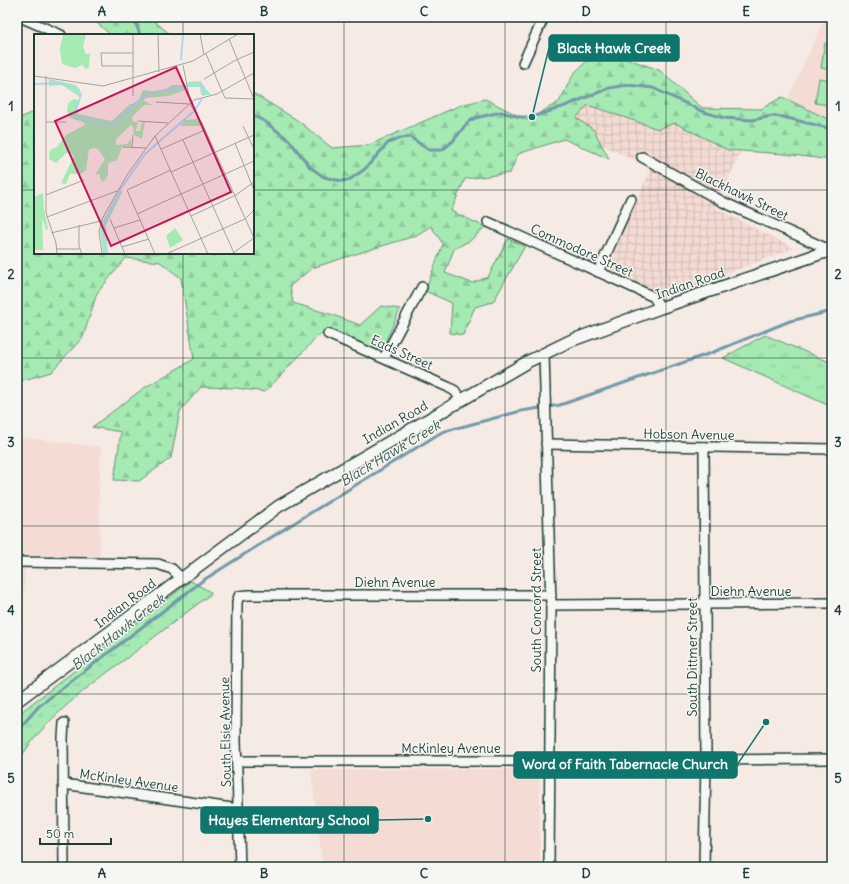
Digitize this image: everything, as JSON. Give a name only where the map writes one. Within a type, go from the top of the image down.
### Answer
[{"type":"street","points":[[20,17],[59,34]]},
{"type":"street","points":[[523,63],[544,17]]},
{"type":"street","name":"Blackhawk Street","points":[[642,157],[723,202],[832,251]]},
{"type":"street","points":[[598,272],[631,199]]},
{"type":"street","name":"Commodore Street","points":[[488,222],[654,297],[660,308]]},
{"type":"street","name":"Indian Road","points":[[17,701],[279,506],[544,353],[570,341],[660,308],[819,254],[832,251]]},
{"type":"street","points":[[384,358],[422,287]]},
{"type":"street","name":"Eads Street","points":[[328,334],[448,387],[455,391],[461,400]]},
{"type":"street","name":"South Concord Street","points":[[544,353],[551,595],[549,867]]},
{"type":"street","name":"Hobson Avenue","points":[[546,444],[832,449]]},
{"type":"street","name":"South Dittmer Street","points":[[704,447],[706,760],[704,867]]},
{"type":"street","points":[[17,562],[158,564],[172,569],[181,578]]},
{"type":"street","name":"Diehn Avenue","points":[[239,596],[551,595]]},
{"type":"street","name":"South Elsie Avenue","points":[[239,596],[237,602],[237,761],[240,867]]},
{"type":"street","name":"Diehn Avenue","points":[[551,605],[832,603]]},
{"type":"street","points":[[64,723],[64,867]]},
{"type":"street","name":"McKinley Avenue","points":[[237,761],[832,759]]},
{"type":"street","name":"McKinley Avenue","points":[[63,784],[239,809]]},
{"type":"shaded area","points":[[826,17],[832,17],[832,148],[777,122]]},
{"type":"shaded area","points":[[598,58],[751,129],[715,208],[794,248],[667,296],[607,269],[651,168],[566,128]]},
{"type":"shaded area","points":[[17,437],[101,447],[99,490],[100,557],[25,555],[23,629],[17,628]]},
{"type":"shaded area","points":[[539,769],[540,867],[323,867],[311,770]]},
{"type":"green space","points":[[97,17],[155,17],[154,21],[170,34],[110,34],[97,23]]},
{"type":"green space","points":[[825,43],[832,44],[832,70],[821,68]]},
{"type":"green space","points":[[600,49],[659,70],[702,108],[761,109],[782,97],[832,121],[832,160],[784,154],[728,150],[675,123],[658,129],[588,105],[576,118],[594,130],[609,159],[564,139],[518,154],[510,173],[465,179],[451,211],[485,227],[471,240],[454,249],[445,273],[472,283],[488,277],[508,239],[525,246],[493,302],[475,307],[463,335],[450,333],[452,303],[425,291],[443,244],[431,226],[415,236],[312,268],[290,286],[293,303],[360,325],[381,306],[400,309],[381,352],[328,329],[318,336],[265,392],[236,388],[201,387],[180,411],[171,458],[139,481],[114,480],[121,432],[92,427],[144,388],[194,359],[181,278],[160,262],[126,258],[97,293],[83,337],[51,372],[17,382],[17,258],[19,256],[17,251],[17,120],[30,113],[34,114],[34,254],[254,254],[254,94],[297,120],[332,148],[369,145],[461,105],[485,99],[527,120],[559,102],[574,73]]},
{"type":"green space","points":[[819,78],[832,80],[829,105],[815,103]]},
{"type":"green space","points":[[765,335],[832,363],[832,407],[723,358]]},
{"type":"green space","points":[[191,581],[212,593],[96,681],[67,705],[40,732],[17,763],[17,715]]},
{"type":"waterway","name":"Black Hawk Creek","points":[[136,17],[135,20],[140,34]]},
{"type":"waterway","name":"Black Hawk Creek","points":[[254,116],[264,121],[289,140],[310,167],[324,177],[341,181],[349,180],[365,169],[388,143],[400,138],[410,137],[429,150],[442,150],[453,141],[468,122],[475,118],[501,112],[520,117],[532,117],[565,106],[609,88],[628,85],[653,88],[704,112],[724,118],[752,120],[772,116],[783,117],[832,129]]},
{"type":"waterway","name":"Black Hawk Creek","points":[[17,731],[39,706],[202,581],[442,432],[521,411],[560,405],[711,353],[790,321],[832,311]]},
{"type":"place","name":"Black Hawk Creek","points":[[532,117]]},
{"type":"place","name":"Word of Faith Tabernacle Church","points":[[766,722]]},
{"type":"place","name":"Hayes Elementary School","points":[[428,819]]}]
